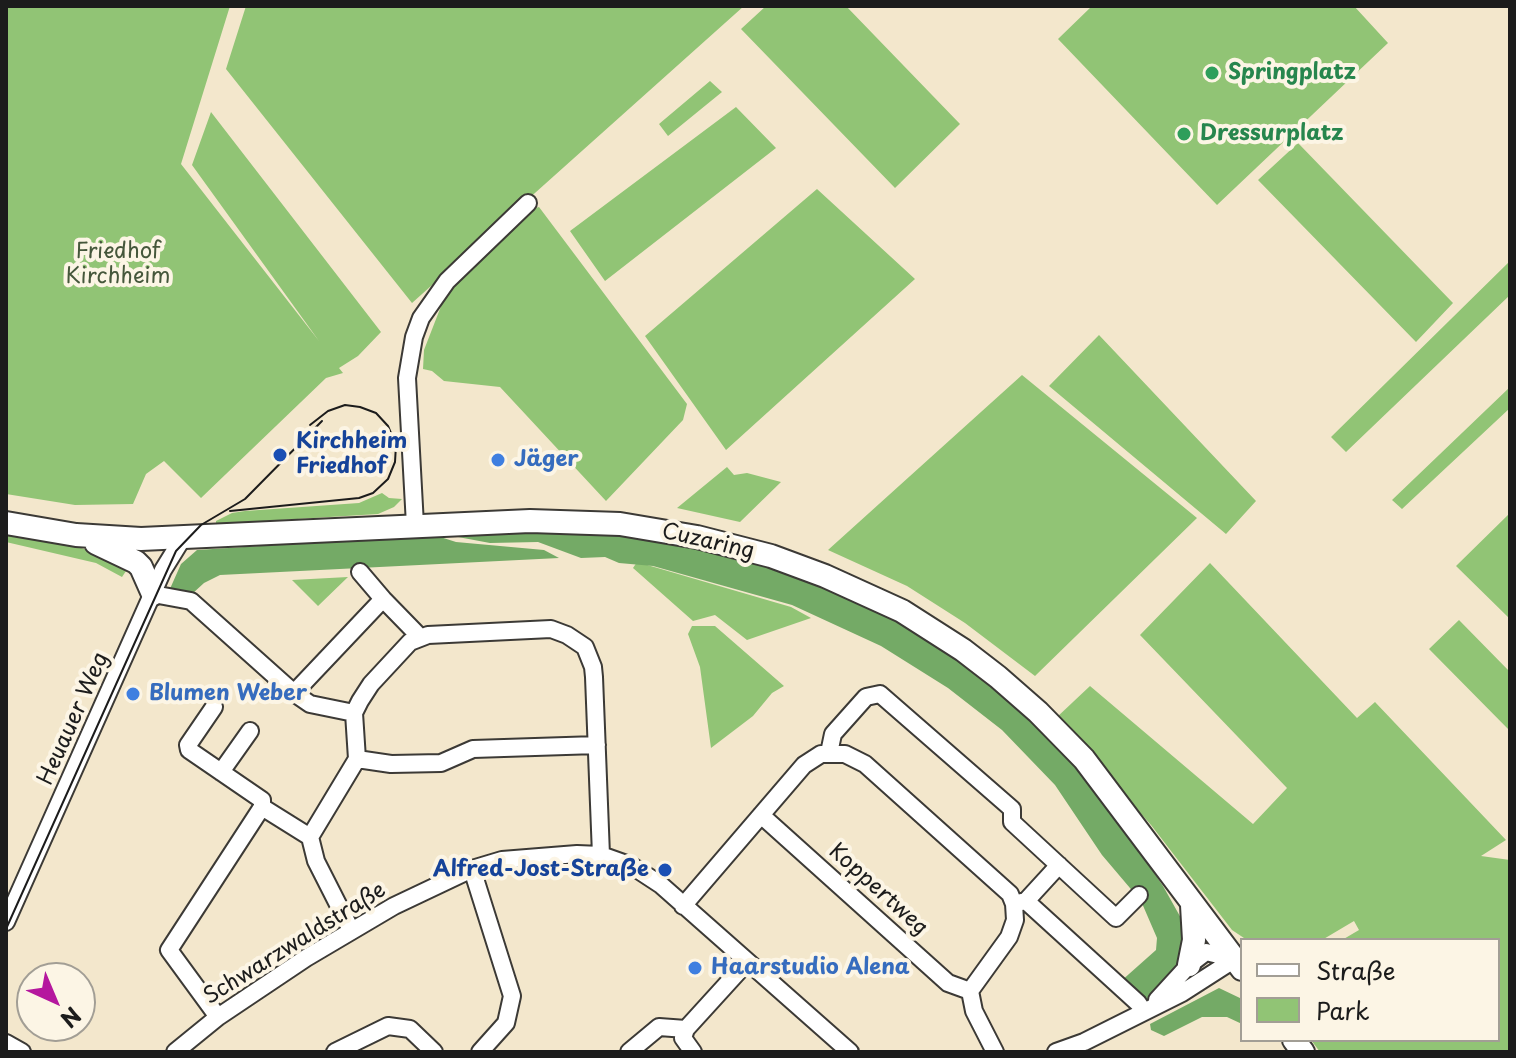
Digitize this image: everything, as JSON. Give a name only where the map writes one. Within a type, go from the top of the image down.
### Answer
[{"type":"main road","name":"Cuzaring","points":[[6,523],[76,535],[141,539],[530,521],[636,527],[697,537],[771,556],[881,600],[925,624],[963,650],[1038,712],[1084,759],[1239,964]]},
{"type":"main road","points":[[76,535],[136,562],[153,594]]},
{"type":"main road","points":[[1189,965],[1194,940],[1192,903]]},
{"type":"street","points":[[415,525],[407,378],[414,337],[421,318],[447,281],[528,203]]},
{"type":"street","name":"Heuauer Weg","points":[[6,922],[166,564],[184,536]]},
{"type":"street","points":[[360,572],[420,637]]},
{"type":"street","points":[[153,594],[191,601],[310,704],[354,713]]},
{"type":"street","points":[[294,693],[383,599]]},
{"type":"street","points":[[310,837],[357,759],[354,713],[371,684],[410,642],[428,635],[551,629],[585,647],[593,667],[601,855]]},
{"type":"street","points":[[829,753],[833,734],[866,697],[880,694],[1012,809],[1012,822],[1116,918],[1139,895]]},
{"type":"street","points":[[214,707],[188,745],[189,750],[262,800],[262,807],[169,950],[218,1017]]},
{"type":"street","points":[[221,772],[250,731]]},
{"type":"street","points":[[357,759],[391,764],[441,763],[473,749],[597,745]]},
{"type":"street","points":[[683,906],[804,765],[821,754],[845,754],[865,764],[1138,1003],[1144,1012]]},
{"type":"street","points":[[262,807],[310,837],[316,861],[351,930]]},
{"type":"street","name":"Koppertweg","points":[[761,815],[948,983],[970,991]]},
{"type":"street","name":"Schwarzwaldstraße","points":[[175,1052],[218,1017],[351,930],[394,906],[472,869],[502,860],[542,855],[601,855],[632,866],[661,885],[850,1052]]},
{"type":"street","points":[[995,1052],[974,1011],[970,991],[1009,937],[1020,902],[1059,865]]},
{"type":"street","points":[[472,869],[512,996],[506,1023],[480,1052]]},
{"type":"street","points":[[1144,1012],[1189,965],[1206,952],[1239,964]]},
{"type":"street","points":[[693,1052],[683,1038],[686,1029],[747,962]]},
{"type":"street","points":[[1056,1052],[1084,1042],[1239,964]]},
{"type":"street","points":[[335,1052],[388,1026],[410,1029],[434,1052]]},
{"type":"street","points":[[629,1052],[659,1027],[686,1029]]},
{"type":"street","points":[[6,1043],[22,1052]]},
{"type":"green space","name":"Friedhof Kirchheim","points":[[6,6],[230,6],[181,164],[319,341],[192,165],[211,112],[381,332],[358,356],[339,368],[343,373],[326,378],[201,498],[164,461],[146,474],[133,504],[75,505],[6,494]]},
{"type":"green space","points":[[246,6],[744,6],[412,303],[226,69]]},
{"type":"green space","points":[[766,6],[846,6],[960,124],[895,188],[741,29]]},
{"type":"green space","points":[[1092,6],[1354,6],[1388,43],[1217,205],[1058,39]]},
{"type":"green space","points":[[710,81],[722,92],[668,136],[659,124]]},
{"type":"green space","points":[[736,107],[776,148],[605,281],[570,231]]},
{"type":"green space","points":[[1298,143],[1453,303],[1416,342],[1258,180]]},
{"type":"green space","points":[[817,189],[915,279],[726,450],[645,336]]},
{"type":"green space","points":[[539,207],[687,404],[683,420],[606,501],[500,387],[444,381],[432,371],[423,369],[424,350],[445,296],[455,281],[532,209]]},
{"type":"green space","points":[[1510,261],[1510,295],[1346,452],[1331,437]]},
{"type":"green space","points":[[1099,335],[1256,501],[1226,534],[1049,386]]},
{"type":"green space","points":[[1022,375],[1197,518],[1035,676],[965,623],[907,586],[828,550]]},
{"type":"green space","points":[[1510,387],[1510,408],[1402,509],[1392,500]]},
{"type":"green space","points":[[727,467],[734,475],[747,473],[781,482],[740,522],[677,508]]},
{"type":"green space","points":[[382,493],[389,498],[402,499],[394,507],[378,514],[216,524],[216,521],[232,513],[359,503]]},
{"type":"green space","points":[[1510,513],[1510,619],[1456,566]]},
{"type":"green space","points":[[585,530],[754,556],[914,627],[1013,701],[1096,787],[1163,886],[1186,927],[1179,969],[1145,1008],[1120,982],[1156,950],[1157,938],[1141,901],[1102,855],[1055,785],[1002,730],[948,688],[881,646],[792,605],[653,566],[619,563],[605,557],[581,558],[538,542],[490,543],[455,534]]},
{"type":"green space","points":[[6,532],[64,542],[130,565],[122,577],[96,563],[6,542]]},
{"type":"green space","points":[[434,535],[456,542],[544,550],[559,558],[220,575],[192,594],[169,591],[181,564],[197,550]]},
{"type":"green space","points":[[637,562],[791,607],[811,618],[747,640],[715,615],[693,621],[633,568]]},
{"type":"green space","points":[[1210,563],[1357,718],[1375,702],[1506,840],[1481,856],[1510,860],[1510,1052],[1320,1052],[1312,1042],[1500,1042],[1500,938],[1345,938],[1359,930],[1354,921],[1325,938],[1244,938],[1232,930],[1151,825],[1056,718],[1090,686],[1253,824],[1287,788],[1140,635]]},
{"type":"green space","points":[[348,577],[318,606],[292,580]]},
{"type":"green space","points":[[1459,620],[1510,672],[1510,731],[1429,649]]},
{"type":"green space","points":[[692,626],[715,626],[784,686],[772,693],[753,716],[711,748],[700,667],[688,634]]},
{"type":"green space","points":[[1219,988],[1240,998],[1240,1023],[1227,1017],[1202,1017],[1164,1036],[1151,1030],[1150,1024]]},
{"type":"tram line","points":[[230,511],[359,498],[373,493],[388,479],[395,462],[396,445],[388,426],[376,413],[345,405],[328,411],[310,425]]},
{"type":"tram line","points":[[6,929],[176,551],[201,525],[245,499],[322,421]]},
{"type":"place","name":"Springplatz","points":[[1212,73]]},
{"type":"place","name":"Dressurplatz","points":[[1184,134]]},
{"type":"place","name":"Kirchheim Friedhof","points":[[280,455]]},
{"type":"place","name":"Jäger","points":[[498,460]]},
{"type":"place","name":"Blumen Weber","points":[[133,694]]},
{"type":"place","name":"Alfred-Jost-Straße","points":[[665,870]]},
{"type":"place","name":"Haarstudio Alena","points":[[695,968]]}]
